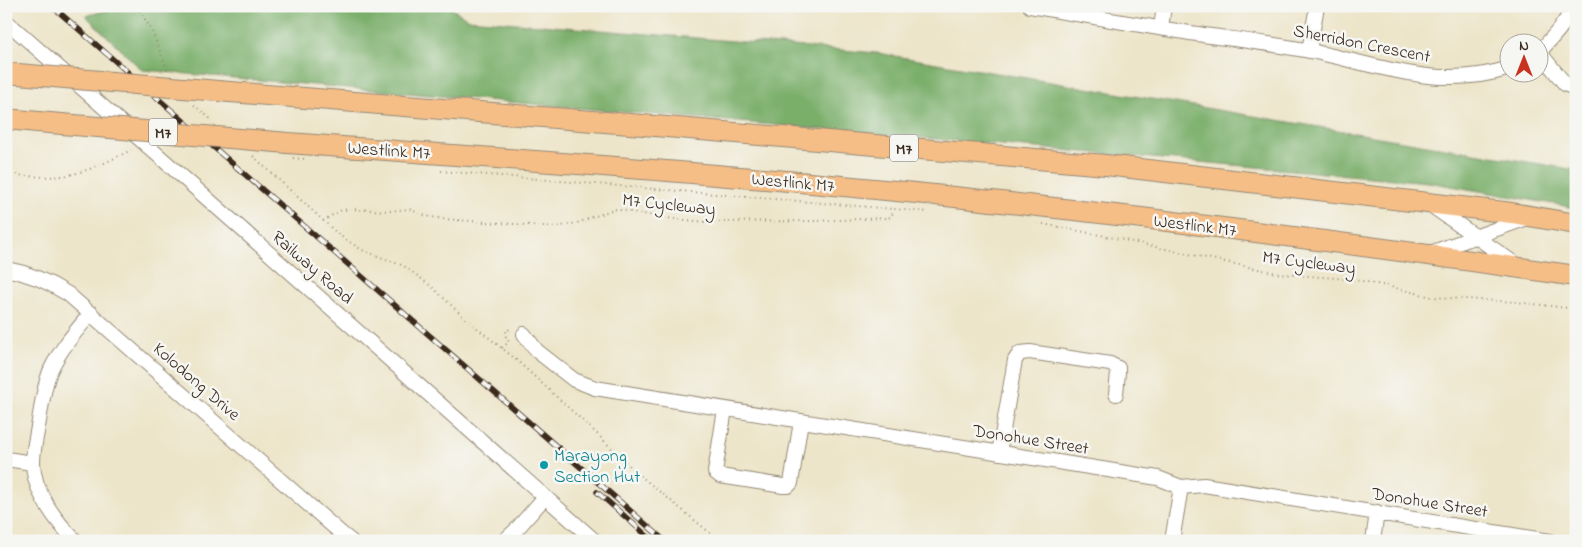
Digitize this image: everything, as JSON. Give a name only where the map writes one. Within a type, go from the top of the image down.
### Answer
[{"type":"highway","name":"M7","points":[[6,73],[1097,164],[1530,216],[1576,224]]},
{"type":"highway","name":"Westlink M7","points":[[6,119],[288,143],[572,164],[982,200],[1357,244],[1576,276]]},
{"type":"street","name":"Sherridon Crescent","points":[[1030,6],[1309,51],[1410,74],[1444,78],[1470,77],[1500,71]]},
{"type":"street","points":[[1161,28],[1164,6]]},
{"type":"street","points":[[1309,51],[1317,6]]},
{"type":"street","points":[[1550,40],[1570,14],[1573,6]]},
{"type":"street","name":"Railway Road","points":[[6,21],[143,144],[595,541]]},
{"type":"street","points":[[1550,65],[1565,84],[1576,89]]},
{"type":"street","points":[[1428,204],[1521,268]]},
{"type":"street","points":[[1428,254],[1530,216]]},
{"type":"street","name":"Kolodong Drive","points":[[6,269],[33,275],[68,294],[351,541]]},
{"type":"street","points":[[70,539],[56,521],[42,494],[36,479],[33,463],[44,388],[51,369],[62,349],[91,313]]},
{"type":"street","name":"Donohue Street","points":[[524,334],[537,351],[574,380],[595,388],[1158,478],[1181,487],[1204,485],[1550,541]]},
{"type":"street","points":[[999,453],[1015,360],[1020,353],[1030,352],[1110,364],[1118,368],[1116,394]]},
{"type":"street","points":[[725,409],[715,472],[720,476],[783,486],[788,486],[791,483],[801,421]]},
{"type":"street","points":[[6,459],[33,463]]},
{"type":"street","points":[[1172,541],[1181,487]]},
{"type":"street","points":[[504,541],[545,497]]},
{"type":"street","points":[[1373,541],[1378,512]]},
{"type":"path","points":[[6,174],[50,176],[72,174],[109,161],[143,144]]},
{"type":"path","name":"M7 Cycleway","points":[[437,171],[932,212]]},
{"type":"path","name":"M7 Cycleway","points":[[502,348],[467,320],[431,286],[404,266],[362,250],[323,221],[339,211],[349,209],[389,211],[408,209],[443,220],[556,227],[577,223],[614,209],[684,220],[720,222],[888,218],[892,216],[893,209]]},
{"type":"path","name":"M7 Cycleway","points":[[1032,222],[1281,274],[1336,278],[1387,286],[1432,297],[1576,308]]},
{"type":"path","points":[[524,334],[507,329],[505,335],[509,342],[502,348],[514,357],[637,473],[720,541]]},
{"type":"green space","points":[[122,6],[448,6],[468,19],[877,53],[1576,170],[1576,208],[1428,182],[142,70],[86,16]]},
{"type":"railway","points":[[52,6],[665,541]]},
{"type":"railway","points":[[597,492],[653,541]]},
{"type":"place","name":"Marayong Section Hut","points":[[544,465]]}]
